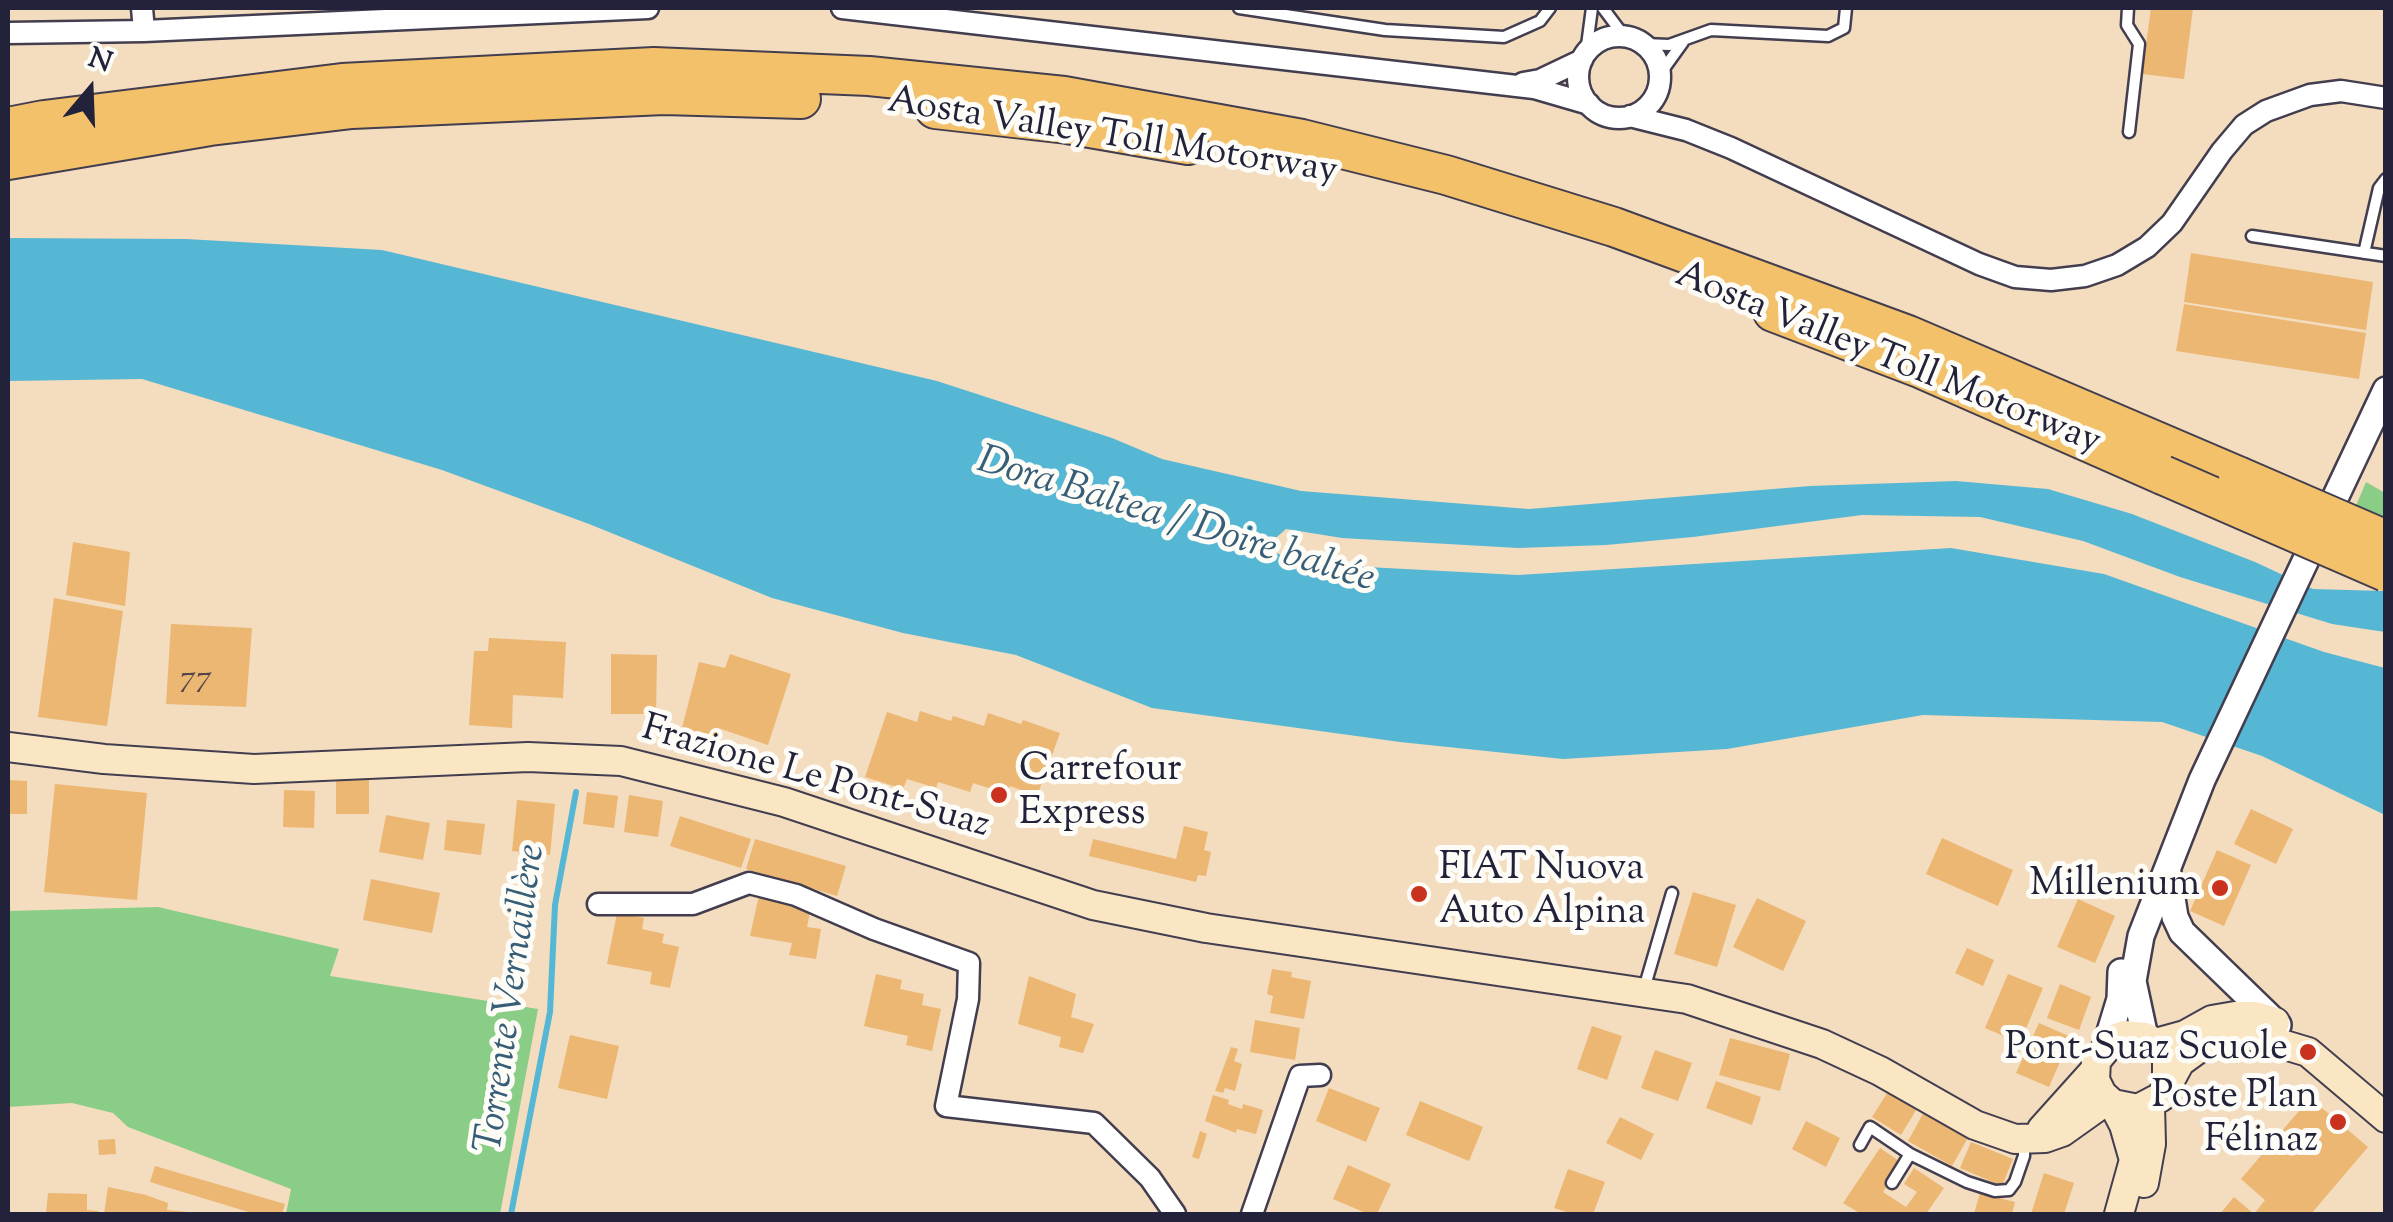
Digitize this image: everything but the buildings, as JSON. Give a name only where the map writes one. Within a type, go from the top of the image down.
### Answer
[{"type":"highway","name":"Aosta Valley Toll Motorway","points":[[8,127],[342,83],[654,67],[868,76],[1064,96],[1302,139],[1446,175],[1614,227],[1908,334],[2386,540]]},
{"type":"highway","name":"Aosta Valley Toll Motorway","points":[[8,160],[210,126],[352,108],[664,96],[863,100],[1067,124],[1309,165],[1627,256],[1922,369],[2386,572]]},
{"type":"main road","name":"Frazione Le Pont-Suaz","points":[[8,747],[104,759],[254,769],[528,757],[621,760],[784,802],[1094,905],[1206,928],[1644,990],[1705,1004],[1822,1044],[1880,1071],[1975,1125],[2002,1136],[2028,1138]]},
{"type":"main road","points":[[2028,1138],[2053,1120],[2100,1057],[2124,1035],[2151,1040],[2185,1036],[2212,1020],[2224,1018],[2255,1016],[2275,1022]]},
{"type":"main road","points":[[2110,1102],[2125,1109],[2159,1095],[2180,1062],[2216,1038],[2234,1034],[2308,1052],[2386,1118]]},
{"type":"main road","points":[[2135,1214],[2148,1168],[2167,1058],[2151,1040]]},
{"type":"main road","points":[[2100,1057],[2096,1088],[2110,1102],[2128,1136],[2134,1160],[2119,1214]]},
{"type":"main road","points":[[2028,1138],[2062,1132],[2110,1102]]},
{"type":"street","points":[[142,8],[144,31]]},
{"type":"street","points":[[8,33],[144,31],[648,8]]},
{"type":"street","points":[[842,8],[1555,92],[1589,104],[1608,116],[1630,116],[1686,130],[1979,264],[2016,277],[2051,280],[2084,276],[2147,247],[2172,224],[2244,125],[2266,111],[2310,96],[2341,92],[2386,98]]},
{"type":"street","points":[[1496,84],[1540,80],[1584,56],[1602,39],[1624,36],[1644,44],[1658,63],[1660,79],[1676,112],[1731,148]]},
{"type":"street","points":[[1584,56],[1578,76],[1580,91],[1589,104]]},
{"type":"street","points":[[1630,116],[1650,104],[1660,79]]},
{"type":"street","points":[[2151,1040],[2135,999],[2141,936],[2205,775],[2386,390]]},
{"type":"street","points":[[2100,1057],[2120,999],[2122,965],[2180,816],[2191,792],[2205,775]]},
{"type":"street","points":[[2168,868],[2174,917],[2182,932],[2308,1052]]},
{"type":"street","points":[[598,904],[693,904],[749,883],[796,895],[874,929],[969,963],[968,1000],[946,1106],[1094,1123],[1150,1178],[1175,1214]]},
{"type":"street","points":[[1252,1214],[1300,1076],[1320,1075]]},
{"type":"lane","points":[[1238,8],[1385,30],[1504,36],[1540,21],[1550,8]]},
{"type":"lane","points":[[1584,56],[1592,8]]},
{"type":"lane","points":[[1604,8],[1624,36]]},
{"type":"lane","points":[[1644,44],[1669,46],[1712,30],[1828,36],[1844,28],[1846,8]]},
{"type":"lane","points":[[2128,8],[2127,26],[2138,44],[2129,132]]},
{"type":"lane","points":[[1660,79],[1683,41]]},
{"type":"lane","points":[[2364,253],[2379,188],[2386,178]]},
{"type":"lane","points":[[2252,236],[2386,256]]},
{"type":"lane","points":[[1644,990],[1672,893]]},
{"type":"lane","points":[[1860,1146],[1870,1126],[1910,1154],[1967,1182],[1996,1191],[2009,1190],[2028,1138]]},
{"type":"lane","points":[[1892,1183],[1910,1154]]},
{"type":"green space","points":[[2366,482],[2385,493],[2385,523],[2355,508]]},
{"type":"green space","points":[[158,907],[339,949],[330,976],[538,1009],[500,1214],[286,1214],[291,1189],[128,1127],[113,1113],[72,1103],[8,1107],[8,911]]},
{"type":"water","name":"Dora Baltea / Doire baltée","points":[[8,238],[186,239],[382,250],[937,381],[1112,438],[1162,459],[1301,491],[1529,509],[1810,486],[1956,481],[2048,489],[2132,514],[2313,589],[2385,591],[2385,632],[2332,624],[2180,577],[2083,541],[1980,517],[1862,515],[1693,537],[1518,548],[1342,538],[1286,529],[1263,549],[1311,564],[1518,575],[1951,548],[2104,574],[2324,652],[2385,668],[2385,815],[2262,756],[2162,722],[1923,715],[1727,749],[1563,759],[1400,742],[1152,708],[1016,655],[903,633],[772,598],[442,470],[142,379],[8,381]]},
{"type":"waterway","name":"Torrente Vernaillère","points":[[511,1214],[550,1012],[555,905],[576,792]]},
{"type":"place","name":"Carrefour Express","points":[[999,795]]},
{"type":"place","name":"Millenium","points":[[2220,888]]},
{"type":"place","name":"FIAT Nuova Auto Alpina","points":[[1419,894]]},
{"type":"place","name":"Pont-Suaz Scuole","points":[[2308,1052]]},
{"type":"place","name":"Poste Plan Félinaz","points":[[2338,1122]]}]
